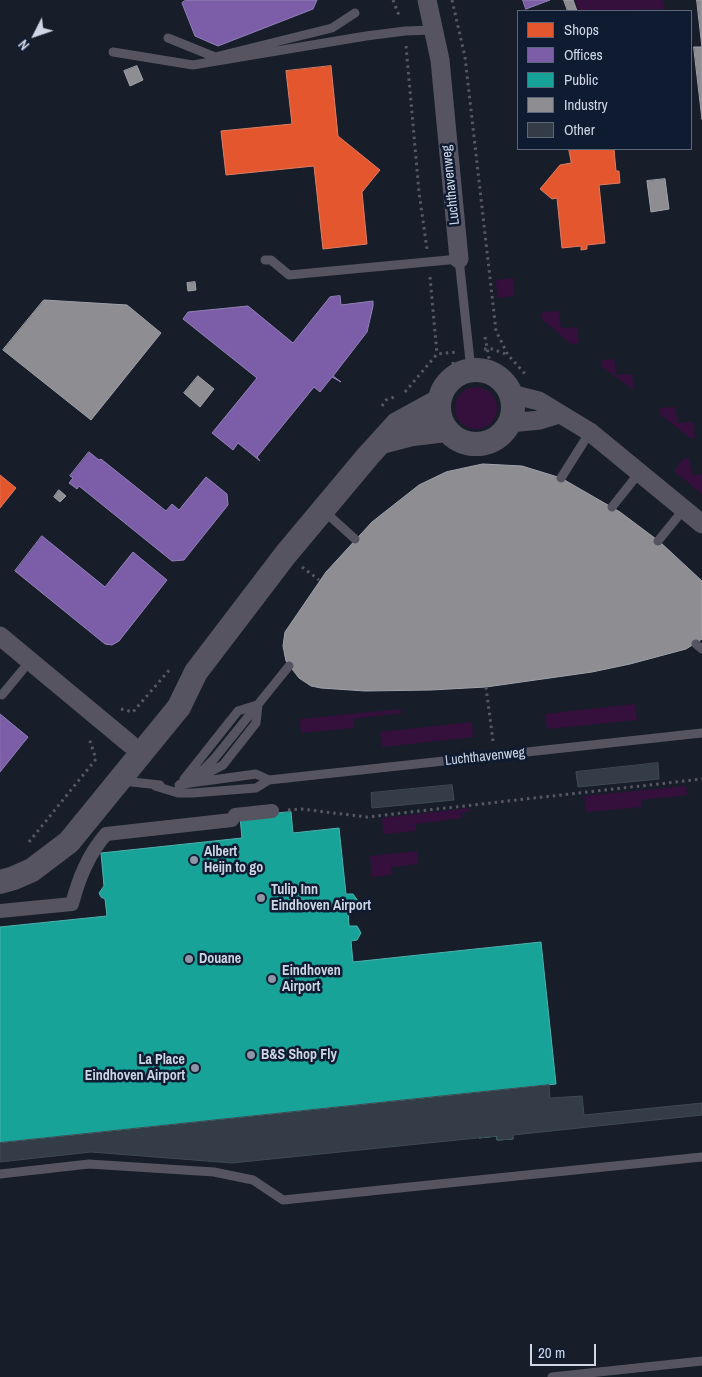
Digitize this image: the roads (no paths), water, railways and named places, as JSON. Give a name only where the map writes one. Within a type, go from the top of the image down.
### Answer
[{"type":"street","name":"Luchthavenweg","points":[[427,0],[440,60],[459,260]]},
{"type":"street","points":[[471,370],[492,374],[500,379],[511,394],[513,414],[510,423],[504,432],[484,444],[461,441],[446,430],[440,417],[439,401],[445,386],[454,377],[471,370]]},
{"type":"street","points":[[511,394],[539,401],[590,432],[702,524]]},
{"type":"street","points":[[50,854],[59,833],[130,744],[169,698],[196,672],[286,554],[397,424],[439,401]]},
{"type":"street","points":[[510,423],[540,420],[559,414]]},
{"type":"street","points":[[382,442],[413,434],[446,430]]},
{"type":"street","points":[[0,636],[130,744]]},
{"type":"street","points":[[0,882],[23,874],[69,842],[179,707],[196,672]]},
{"type":"street","points":[[0,911],[72,904],[77,885],[92,851],[106,834],[232,820],[234,815],[272,811]]},
{"type":"lane","points":[[168,38],[215,56],[332,28],[356,12]]},
{"type":"lane","points":[[113,52],[193,65],[405,30],[434,30]]},
{"type":"lane","points":[[265,260],[271,260],[289,275],[459,260]]},
{"type":"lane","name":"Luchthavenweg","points":[[459,260],[471,370]]},
{"type":"lane","points":[[561,478],[590,432]]},
{"type":"lane","points":[[612,507],[639,473]]},
{"type":"lane","points":[[658,541],[684,509]]},
{"type":"lane","points":[[324,511],[355,539]]},
{"type":"lane","points":[[2,695],[30,661]]},
{"type":"lane","name":"Luchthavenweg","points":[[179,785],[209,774],[223,765],[256,723],[258,704],[289,666]]},
{"type":"lane","name":"Luchthavenweg","points":[[179,785],[238,710],[258,704]]},
{"type":"lane","name":"Luchthavenweg","points":[[119,780],[155,786],[178,793],[256,788],[269,780],[702,733]]},
{"type":"lane","name":"Luchthavenweg","points":[[155,786],[179,785],[256,774],[269,780]]},
{"type":"lane","points":[[0,1174],[89,1164],[214,1172],[253,1180],[283,1200],[702,1157]]},
{"type":"lane","points":[[552,1377],[702,1361]]},
{"type":"place","name":"Albert Heijn to go","points":[[194,860]]},
{"type":"place","name":"Tulip Inn Eindhoven Airport","points":[[261,898]]},
{"type":"place","name":"Douane","points":[[189,959]]},
{"type":"place","name":"Eindhoven Airport","points":[[272,979]]},
{"type":"place","name":"B&S Shop Fly","points":[[251,1055]]},
{"type":"place","name":"La Place Eindhoven Airport","points":[[195,1068]]}]
